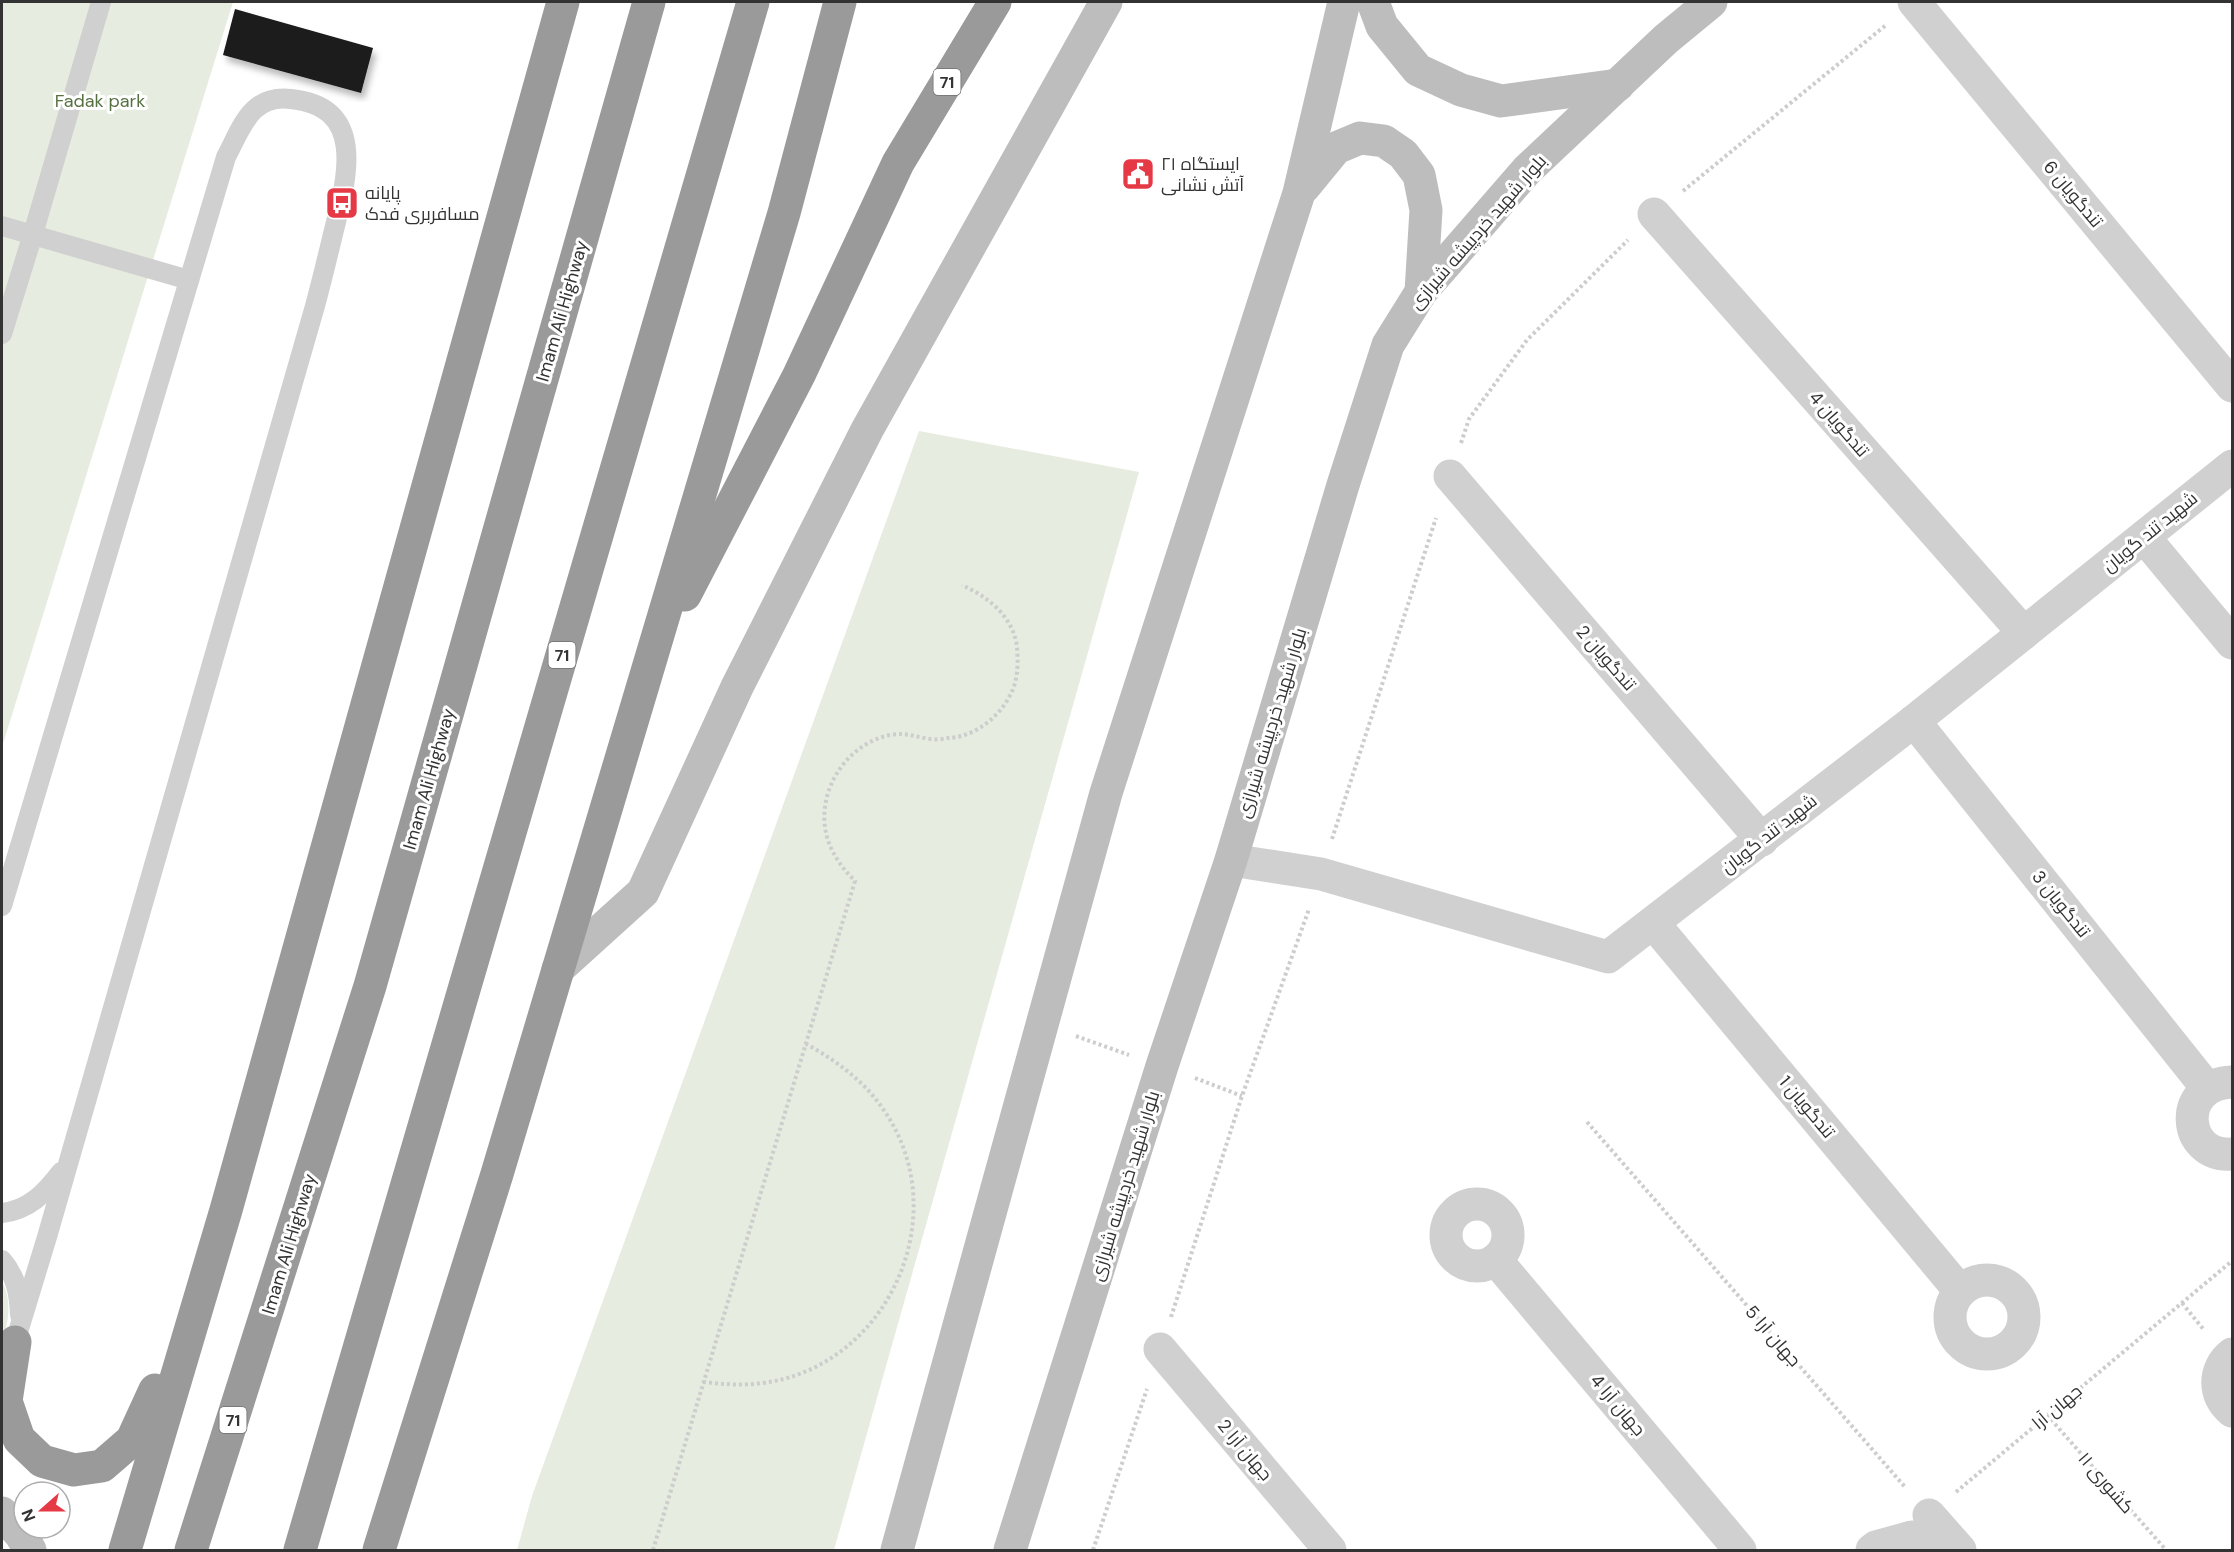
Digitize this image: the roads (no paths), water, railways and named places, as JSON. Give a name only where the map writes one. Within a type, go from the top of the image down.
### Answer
[{"type":"highway","points":[[125,1551],[226,1210],[563,2]]},
{"type":"highway","name":"Imam Ali Highway","points":[[191,1551],[370,986],[649,2]]},
{"type":"highway","name":"71","points":[[300,1551],[477,939],[644,381],[753,2]]},
{"type":"highway","points":[[379,1551],[497,1174],[784,213],[840,2]]},
{"type":"highway","name":"71","points":[[649,666],[799,375],[898,163],[995,2]]},
{"type":"highway","points":[[8,1351],[6,1401],[19,1439],[42,1461],[74,1470],[102,1466],[132,1440],[200,1297]]},
{"type":"street","points":[[558,969],[643,891],[737,687],[867,430],[1106,2]]},
{"type":"street","points":[[897,1551],[1106,793],[1299,193],[1344,2]]},
{"type":"street","points":[[1373,2],[1382,26],[1418,70],[1461,90],[1501,101],[1617,85]]},
{"type":"street","name":"بلوار شهید خردپیشه شیرازی","points":[[1010,1551],[1162,1066],[1231,860],[1343,485],[1388,345],[1421,292],[1527,170],[1666,39],[1711,2]]},
{"type":"street","name":"تندگویان 6","points":[[1914,2],[2228,372]]},
{"type":"street","points":[[1299,193],[1336,148],[1360,138],[1384,141],[1403,154],[1419,176],[1426,210],[1421,292]]},
{"type":"street","name":"تندگویان 4","points":[[1654,214],[2024,633]]},
{"type":"street","name":"شهید تند گویان","points":[[1231,860],[1321,874],[1608,957],[1654,924],[1914,721],[2232,466]]},
{"type":"street","name":"تندگویان 2","points":[[1450,476],[1762,840]]},
{"type":"street","points":[[2144,537],[2232,642]]},
{"type":"street","name":"تندگویان 3","points":[[1914,721],[2220,1085]]},
{"type":"street","name":"تندگویان 1","points":[[1654,924],[1960,1291]]},
{"type":"street","points":[[2220,1085],[2199,1096],[2192,1118],[2193,1130],[2207,1148],[2218,1153],[2232,1154]]},
{"type":"street","name":"جهان آرا 4","points":[[1496,1260],[1740,1551]]},
{"type":"street","name":"جهان آرا 2","points":[[1160,1349],[1330,1551]]},
{"type":"street","points":[[2232,1354],[2220,1368],[2218,1379],[2218,1391],[2222,1401],[2232,1411]]},
{"type":"street","points":[[2,1513],[21,1535],[30,1551]]},
{"type":"street","points":[[1929,1515],[1960,1551]]},
{"type":"street","points":[[1872,1551],[1876,1547],[1912,1537],[1931,1551]]},
{"type":"lane","points":[[2,333],[101,2]]},
{"type":"lane","points":[[2,906],[226,157],[252,110],[276,97],[309,101],[336,118],[347,149],[346,182],[315,306],[67,1164],[8,1351]]},
{"type":"lane","points":[[2,226],[189,280]]},
{"type":"lane","points":[[2,1213],[26,1207],[46,1191],[67,1164]]},
{"type":"lane","points":[[2,1260],[10,1269],[19,1292],[20,1317],[8,1351]]},
{"type":"place","name":"ایستگاه ۲۱ آتش نشانی","points":[[1138,174]]},
{"type":"place","name":"پایانه مسافربری فدک","points":[[342,203]]},
{"type":"park label","name":"Fadak park","points":[[100,101]]}]
